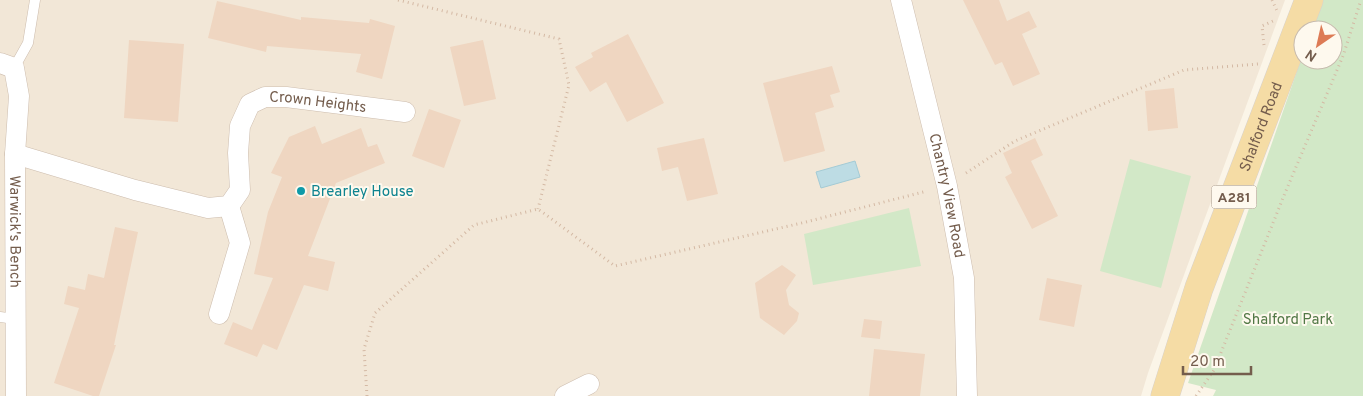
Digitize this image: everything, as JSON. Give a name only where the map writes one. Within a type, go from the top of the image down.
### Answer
[{"type":"main road","name":"Shalford Road","points":[[1165,396],[1199,288],[1309,0]]},
{"type":"street","name":"Chantry View Road","points":[[901,0],[947,186],[965,285],[967,396]]},
{"type":"street","name":"Warwick's Bench","points":[[7,65],[19,96],[7,318],[16,396]]},
{"type":"street","name":"Crown Heights","points":[[229,206],[240,190],[238,153],[240,126],[250,104],[265,97],[286,97],[405,112]]},
{"type":"street","points":[[15,154],[136,190],[208,208],[229,206],[240,243],[219,314]]},
{"type":"street","points":[[565,396],[589,384]]},
{"type":"lane","points":[[7,65],[28,42],[35,0]]},
{"type":"path","points":[[398,0],[559,39],[569,85],[538,209]]},
{"type":"path","points":[[1196,396],[1214,370],[1228,331],[1343,56],[1361,0]]},
{"type":"path","points":[[538,209],[615,266],[806,222],[947,186],[1015,141],[1184,70],[1265,63],[1282,72]]},
{"type":"path","points":[[367,396],[364,349],[376,314],[474,225],[538,209]]},
{"type":"shaded area","points":[[0,0],[1285,0],[1141,396],[0,396]]},
{"type":"green space","name":"Shalford Park","points":[[1322,0],[1363,0],[1363,396],[1213,396],[1216,390],[1188,383],[1297,70],[1343,70],[1343,20],[1315,20]]},
{"type":"green space","points":[[1130,159],[1191,176],[1161,288],[1100,271]]},
{"type":"green space","points":[[909,208],[921,266],[813,285],[804,234]]},
{"type":"water","points":[[855,161],[860,177],[821,188],[816,172]]},
{"type":"building","points":[[963,0],[999,0],[1007,21],[1029,11],[1037,27],[1022,34],[1040,74],[1013,86],[1002,62],[995,65]]},
{"type":"building","points":[[217,1],[301,20],[301,17],[369,23],[370,19],[395,26],[382,79],[356,72],[361,54],[267,46],[266,52],[208,38]]},
{"type":"building","points":[[628,34],[664,103],[627,122],[606,82],[590,92],[575,67],[593,57],[591,53]]},
{"type":"building","points":[[129,40],[184,44],[178,122],[124,118]]},
{"type":"building","points":[[483,40],[496,99],[464,106],[450,47]]},
{"type":"building","points":[[832,66],[840,92],[830,95],[834,107],[815,113],[825,151],[784,162],[763,83]]},
{"type":"building","points":[[1174,88],[1178,128],[1148,131],[1145,91]]},
{"type":"building","points":[[429,109],[461,120],[444,168],[412,156]]},
{"type":"building","points":[[315,126],[322,144],[361,128],[368,147],[377,144],[385,163],[336,183],[308,256],[335,262],[328,291],[304,285],[277,350],[263,344],[257,357],[224,344],[233,322],[252,330],[273,278],[254,274],[268,212],[282,177],[271,173],[289,137]]},
{"type":"building","points":[[704,138],[718,194],[687,201],[678,167],[662,171],[657,148]]},
{"type":"building","points":[[1035,138],[1043,155],[1031,161],[1058,216],[1032,229],[1005,177],[1012,173],[1003,153]]},
{"type":"building","points":[[115,227],[138,232],[114,345],[116,345],[99,396],[93,396],[54,383],[79,308],[64,304],[68,286],[85,290],[88,274],[104,278]]},
{"type":"building","points":[[782,265],[796,275],[786,290],[789,305],[799,313],[797,321],[784,335],[760,318],[755,283]]},
{"type":"building","points":[[1047,278],[1082,285],[1074,327],[1039,320]]},
{"type":"building","points":[[864,319],[882,321],[880,339],[861,337]]},
{"type":"building","points":[[874,349],[925,354],[920,396],[869,396]]},
{"type":"place","name":"Brearley House","points":[[301,191]]}]
